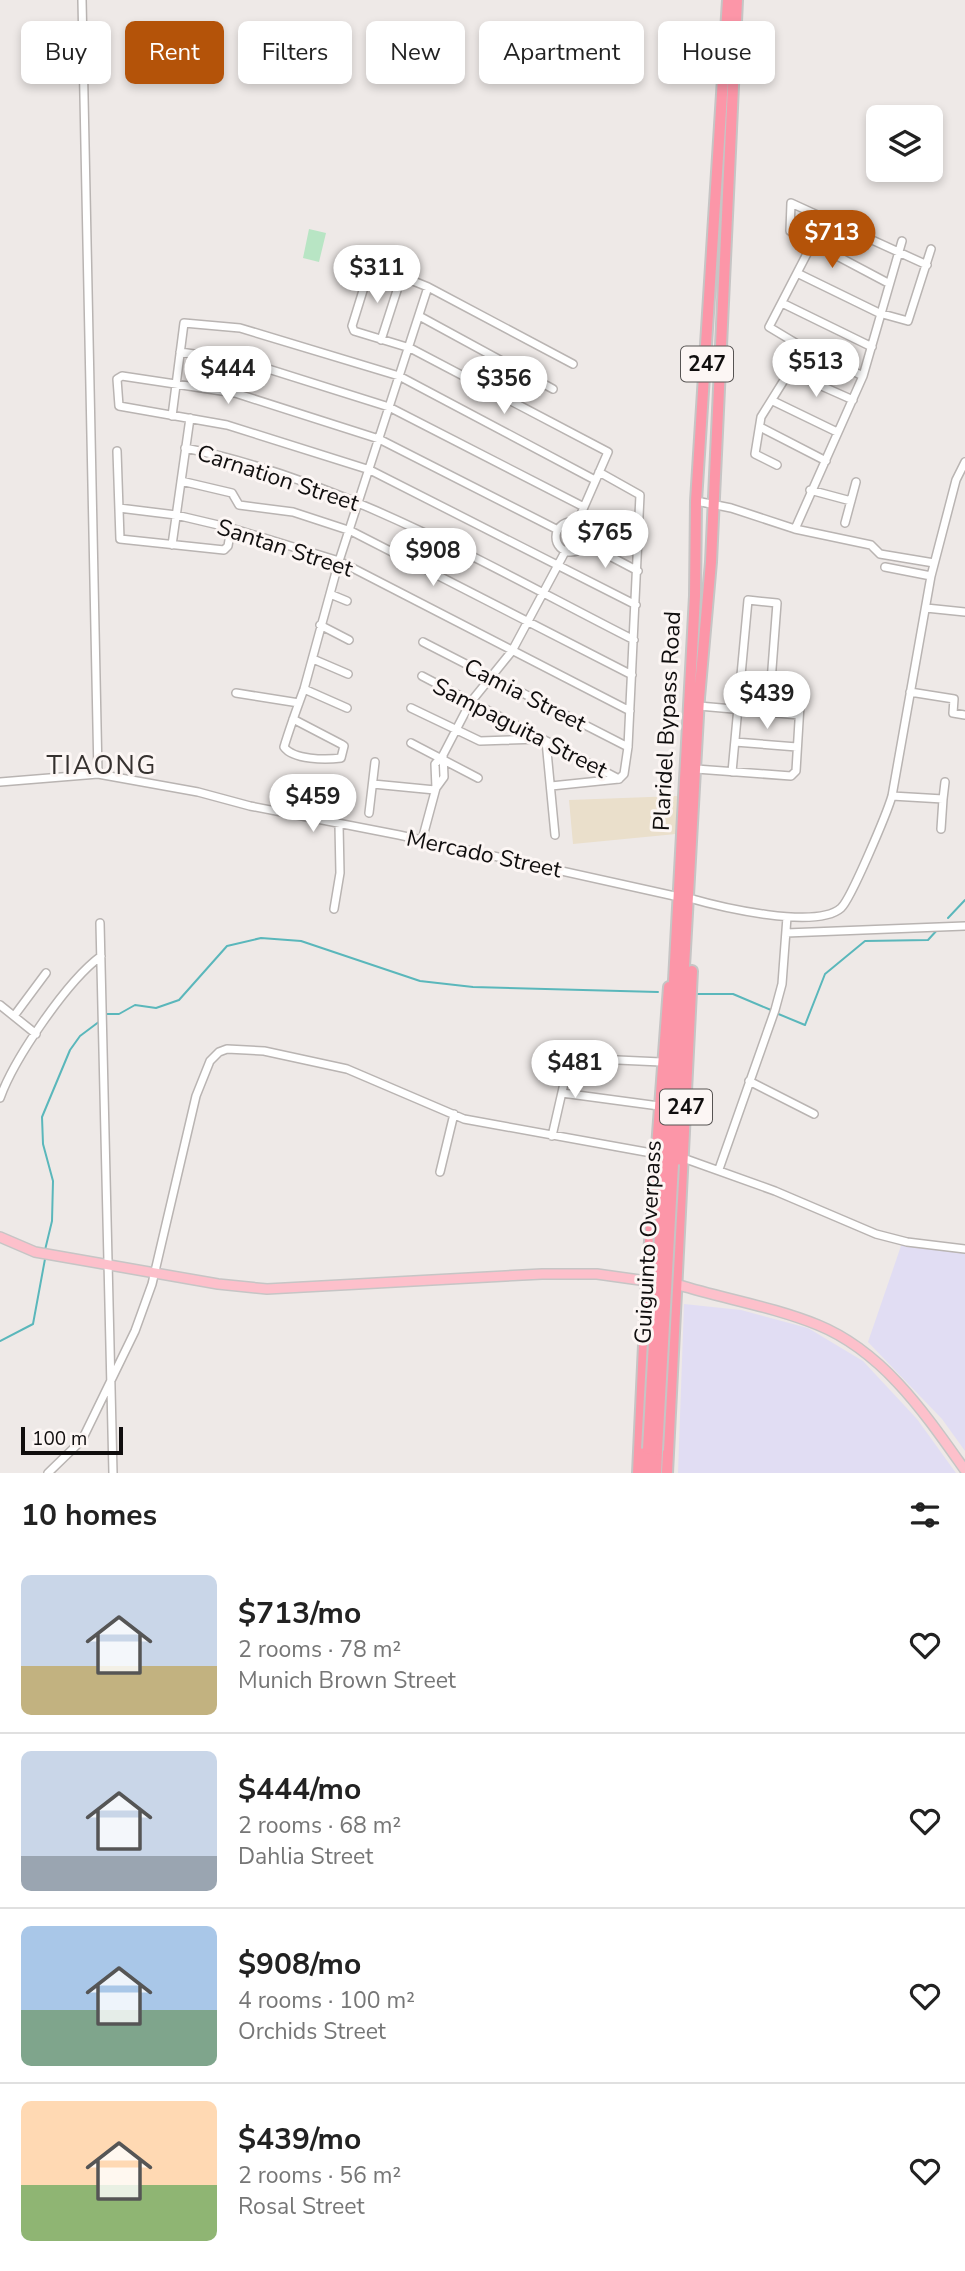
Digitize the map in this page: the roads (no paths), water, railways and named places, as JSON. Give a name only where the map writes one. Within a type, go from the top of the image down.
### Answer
[{"type":"highway","name":"Plaridel Bypass Road","points":[[688,930],[684,897],[696,501],[712,295],[728,0]]},
{"type":"highway","name":"Plaridel Bypass Road","points":[[677,942],[696,769],[713,503],[737,0]]},
{"type":"highway","name":"Guiguinto Overpass","points":[[647,1473],[653,1449],[688,930]]},
{"type":"highway","name":"Guiguinto Overpass","points":[[673,1162],[677,942]]},
{"type":"highway","name":"247","points":[[646,1281],[665,1012],[677,942]]},
{"type":"highway","name":"247","points":[[673,1162],[679,1285]]},
{"type":"highway","points":[[638,1473],[646,1281]]},
{"type":"highway","points":[[667,1473],[679,1285]]},
{"type":"highway","name":"Guiguinto Overpass","points":[[653,1449],[656,1473]]},
{"type":"main road","points":[[0,1237],[35,1252],[108,1266],[267,1289],[542,1274],[597,1274],[646,1281]]},
{"type":"main road","points":[[679,1285],[803,1320],[854,1344],[923,1411],[965,1470]]},
{"type":"street","points":[[82,0],[98,774]]},
{"type":"street","points":[[888,283],[790,231],[791,202],[927,265]]},
{"type":"street","points":[[795,529],[810,490],[863,376],[901,241]]},
{"type":"street","points":[[812,244],[771,330],[863,376]]},
{"type":"street","points":[[797,273],[879,313],[908,321],[911,319],[931,249]]},
{"type":"street","points":[[573,364],[428,287],[376,266],[370,268],[352,327],[354,331],[410,348],[608,452],[577,523]]},
{"type":"street","points":[[381,340],[401,278]]},
{"type":"street","points":[[293,719],[344,746],[341,758],[287,752],[284,747],[293,719],[304,689],[313,659],[339,561],[421,317],[428,287]]},
{"type":"street","points":[[782,303],[872,347]]},
{"type":"street","points":[[421,317],[554,389]]},
{"type":"street","points":[[172,416],[186,322],[240,328],[399,376],[640,495],[628,747],[624,774],[620,779],[551,786]]},
{"type":"street","points":[[777,465],[755,454],[761,417],[804,348]]},
{"type":"street","points":[[180,352],[243,361],[389,407],[584,506]]},
{"type":"street","points":[[790,372],[853,400]]},
{"type":"street","points":[[558,530],[379,439],[235,393],[122,376],[117,379],[119,407],[227,425],[369,470],[636,605]]},
{"type":"street","points":[[773,401],[837,432]]},
{"type":"street","points":[[172,545],[190,418]]},
{"type":"street","points":[[760,426],[826,460]]},
{"type":"street","name":"Carnation Street","points":[[186,448],[215,454],[359,502],[634,639]]},
{"type":"street","points":[[117,451],[120,539],[224,550],[228,546],[231,528]]},
{"type":"street","name":"Mercado Street","points":[[0,782],[98,774],[198,792],[339,825],[422,840],[684,897],[787,917],[825,917],[842,908],[886,817],[931,576],[956,480],[965,462]]},
{"type":"street","points":[[181,481],[232,493],[239,505],[293,512],[351,531],[632,675]]},
{"type":"street","points":[[845,523],[856,482]]},
{"type":"street","points":[[810,490],[851,500]]},
{"type":"street","points":[[696,501],[713,503],[795,529],[871,545],[880,554],[934,563]]},
{"type":"street","name":"Santan Street","points":[[118,508],[176,515],[231,528],[339,561],[630,711]]},
{"type":"street","points":[[577,523],[586,534],[585,543],[579,550],[566,550],[556,540],[558,530],[564,524],[577,523]]},
{"type":"street","points":[[585,543],[638,571]]},
{"type":"street","points":[[422,840],[435,789],[433,774],[455,729],[470,703],[512,651],[566,550]]},
{"type":"street","points":[[885,567],[931,576]]},
{"type":"street","points":[[330,594],[347,601]]},
{"type":"street","points":[[732,772],[748,600],[777,603],[771,682]]},
{"type":"street","points":[[926,608],[965,612]]},
{"type":"street","points":[[320,625],[349,640]]},
{"type":"street","name":"Camia Street","points":[[423,642],[628,747]]},
{"type":"street","points":[[313,659],[348,674]]},
{"type":"street","name":"Sampaguita Street","points":[[422,676],[620,779]]},
{"type":"street","points":[[696,769],[794,775],[799,686],[740,680]]},
{"type":"street","points":[[304,689],[346,708]]},
{"type":"street","points":[[910,692],[954,699],[953,713],[965,715]]},
{"type":"street","points":[[236,693],[299,703]]},
{"type":"street","points":[[699,706],[799,715]]},
{"type":"street","points":[[411,708],[480,741],[544,740],[555,835]]},
{"type":"street","points":[[735,742],[797,747]]},
{"type":"street","points":[[411,743],[478,778]]},
{"type":"street","points":[[369,813],[375,762]]},
{"type":"street","points":[[941,829],[945,782]]},
{"type":"street","points":[[373,784],[435,789]]},
{"type":"street","points":[[892,796],[943,799]]},
{"type":"street","points":[[334,909],[340,873],[337,856],[339,825]]},
{"type":"street","points":[[719,1169],[775,1010],[787,917]]},
{"type":"street","points":[[100,923],[113,1473]]},
{"type":"street","points":[[786,933],[965,926]]},
{"type":"street","points":[[0,1098],[7,1079],[36,1034],[79,975],[101,956]]},
{"type":"street","points":[[14,1016],[46,973]]},
{"type":"street","points":[[0,1005],[36,1034]]},
{"type":"street","points":[[48,1473],[82,1440],[135,1331],[155,1273],[196,1096],[210,1060],[219,1052],[227,1049],[264,1051],[347,1069],[454,1114],[552,1136],[657,1154]]},
{"type":"street","points":[[552,1136],[562,1093],[564,1052],[570,1050]]},
{"type":"street","points":[[596,1059],[661,1062]]},
{"type":"street","points":[[749,1081],[814,1114]]},
{"type":"street","points":[[562,1093],[659,1106]]},
{"type":"street","points":[[440,1172],[454,1114]]},
{"type":"street","points":[[673,1162],[719,1169],[876,1234],[907,1242],[965,1249]]},
{"type":"waterway","points":[[948,918],[965,900]]},
{"type":"waterway","points":[[776,1013],[805,1025],[825,974],[865,941],[928,940],[938,929]]},
{"type":"waterway","points":[[106,1014],[119,1014],[135,1005],[156,1008],[179,1000],[227,946],[261,938],[301,941],[420,981],[473,987],[658,992]]},
{"type":"waterway","points":[[696,994],[733,994],[771,1010]]},
{"type":"waterway","points":[[45,1250],[52,1221],[53,1181],[43,1144],[42,1117],[70,1050],[80,1036],[100,1021]]},
{"type":"waterway","points":[[0,1341],[33,1324],[45,1259]]},
{"type":"district","name":"TIAONG","points":[[102,765]]}]
